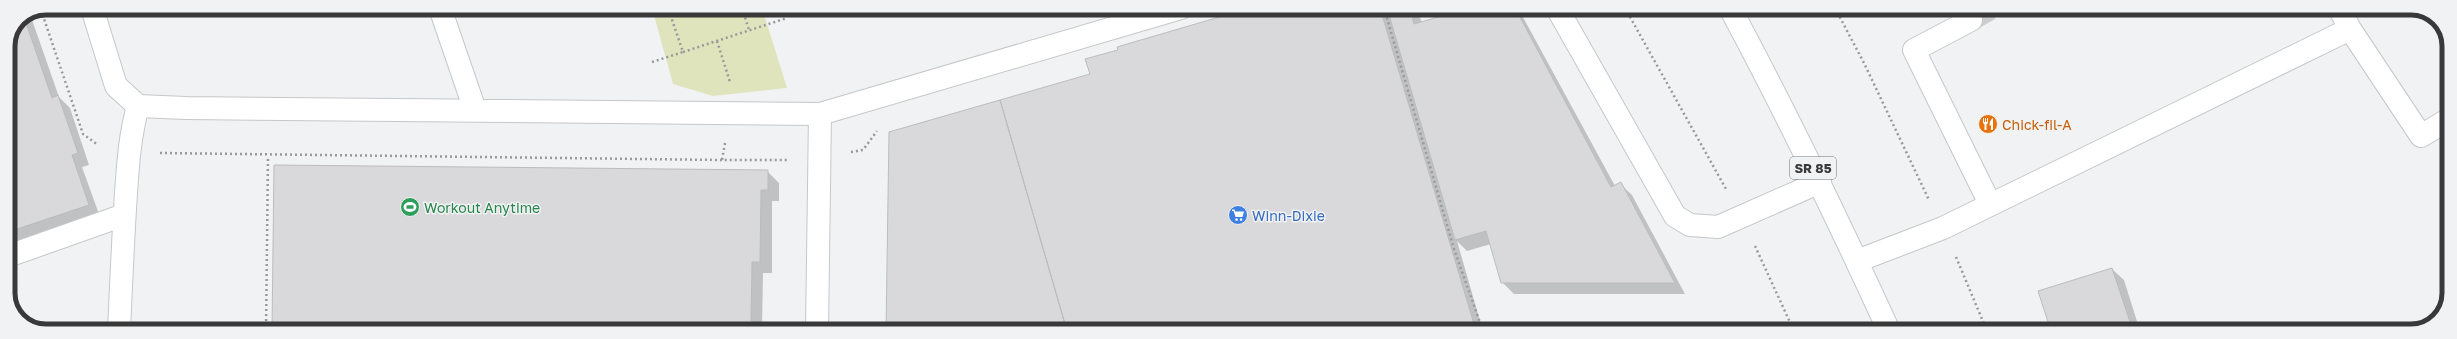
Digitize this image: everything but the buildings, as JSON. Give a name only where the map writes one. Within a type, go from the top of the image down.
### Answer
[{"type":"main road","points":[[94,15],[116,86],[138,106],[820,114],[1157,15]]},
{"type":"main road","points":[[442,15],[475,110]]},
{"type":"main road","points":[[1561,15],[1675,216],[1690,225],[1718,227],[1820,182]]},
{"type":"main road","name":"SR 85","points":[[1734,15],[1773,88],[1820,182],[1886,324]]},
{"type":"main road","points":[[2343,15],[2350,29],[2421,136],[2442,123]]},
{"type":"main road","points":[[1971,20],[1914,50],[1990,204]]},
{"type":"main road","points":[[1857,261],[1943,228],[2350,29]]},
{"type":"main road","points":[[119,324],[124,215],[131,132],[138,106]]},
{"type":"main road","points":[[817,324],[820,114]]},
{"type":"main road","points":[[15,254],[124,215]]},
{"type":"path","points":[[670,15],[683,52]]},
{"type":"path","points":[[744,15],[749,30]]},
{"type":"path","points":[[1386,15],[1454,249],[1481,324]]},
{"type":"path","points":[[1629,15],[1741,217],[1791,324]]},
{"type":"path","points":[[1839,15],[1864,63],[1943,228],[1985,324]]},
{"type":"path","points":[[652,62],[787,18]]},
{"type":"path","points":[[266,324],[268,156]]},
{"type":"green space","points":[[654,15],[764,15],[787,88],[713,96],[673,84]]},
{"type":"tunnel","points":[[1971,20],[1980,15]]},
{"type":"place","name":"Chick-fil-A","points":[[1988,124]]},
{"type":"place","name":"Workout Anytime","points":[[410,207]]},
{"type":"place","name":"Winn-Dixie","points":[[1238,215]]}]
